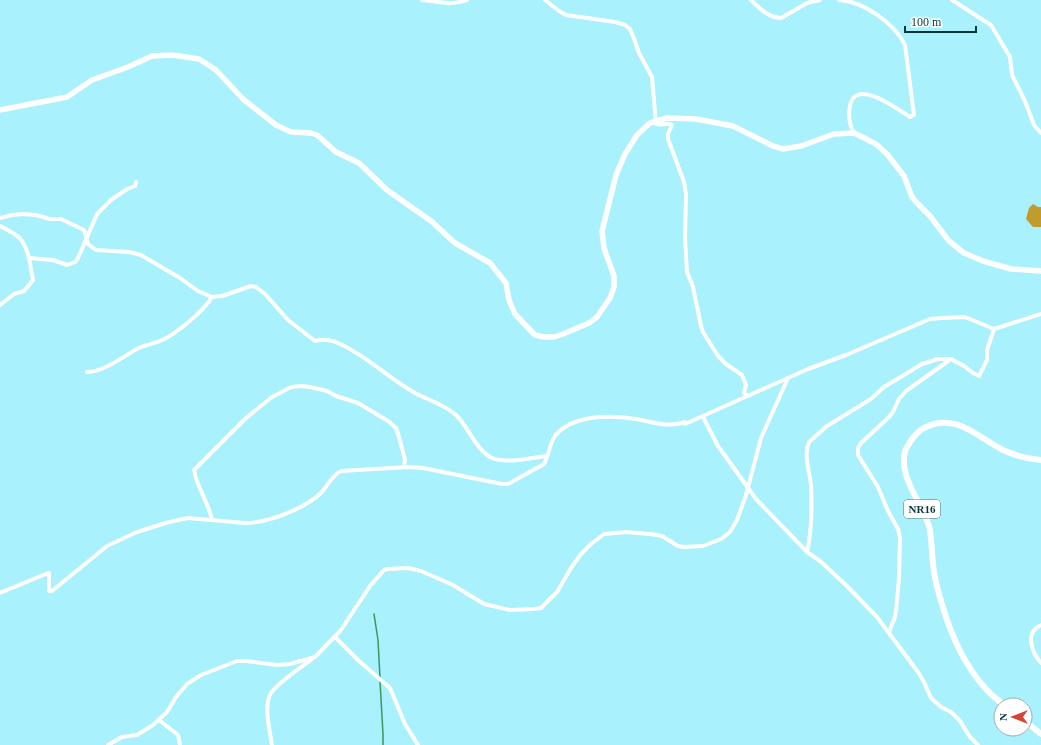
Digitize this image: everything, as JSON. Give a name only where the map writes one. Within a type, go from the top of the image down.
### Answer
[{"type":"main road","points":[[0,110],[67,97],[92,80],[128,67],[152,56],[172,55],[199,59],[216,70],[244,99],[276,125],[291,132],[317,135],[336,152],[361,164],[387,190],[431,221],[455,243],[490,263],[506,283],[510,303],[515,314],[535,335],[547,338],[564,334],[589,323],[597,317],[610,298],[614,287],[614,276],[604,248],[602,227],[616,175],[625,154],[637,135],[645,127],[655,121],[667,118],[696,119],[733,126],[772,146],[782,149],[801,146],[834,134],[854,133],[876,144],[888,154],[904,176],[912,197],[930,216],[949,241],[964,253],[983,261],[1011,269],[1041,271]]},
{"type":"main road","name":"NR16","points":[[994,697],[986,690],[957,649],[934,577],[929,527],[924,511],[907,481],[904,470],[905,452],[914,436],[925,428],[949,423],[965,427],[1005,451],[1026,459],[1041,460]]},
{"type":"main road","points":[[1033,728],[1041,734]]},
{"type":"street","points":[[422,0],[458,3],[467,0]]},
{"type":"street","points":[[546,0],[566,15],[605,20],[621,24],[630,29],[639,53],[652,77],[656,124],[659,125],[670,123],[672,125],[668,134],[668,139],[684,182],[686,196],[685,238],[687,272],[693,287],[703,332],[715,352],[722,360],[742,375],[746,385],[744,393],[748,396]]},
{"type":"street","points":[[751,0],[770,16],[781,18],[807,3],[820,0]]},
{"type":"street","points":[[839,0],[847,0],[876,14],[882,18],[901,39],[905,45],[913,99],[914,115],[910,117],[888,103],[870,95],[861,94],[855,97],[850,103],[849,113],[850,127],[854,133]]},
{"type":"street","points":[[952,0],[991,25],[1010,58],[1012,75],[1025,101],[1034,125],[1041,133]]},
{"type":"street","points":[[29,258],[53,260],[67,265],[77,260],[97,214],[102,208],[127,189],[136,186],[136,182]]},
{"type":"street","points":[[0,218],[23,214],[36,215],[50,219],[62,219],[84,230],[88,244],[99,251],[122,251],[141,255],[212,297],[222,296],[251,286],[256,287],[266,294],[288,320],[315,341],[322,339],[337,342],[360,355],[415,393],[446,408],[458,417],[476,443],[488,455],[494,458],[506,460],[522,460],[547,456]]},
{"type":"street","points":[[0,226],[14,232],[24,242],[33,280],[24,291],[14,294],[0,305]]},
{"type":"street","points":[[87,372],[112,364],[140,348],[161,341],[194,317],[212,297]]},
{"type":"street","points":[[0,593],[48,573],[48,590],[51,592],[106,547],[137,532],[182,519],[194,518],[255,523],[286,514],[313,499],[326,488],[336,473],[340,471],[404,467],[423,468],[505,484],[513,482],[544,464],[550,445],[556,434],[568,425],[590,417],[610,416],[636,419],[655,424],[677,425],[685,422],[685,424],[788,378],[935,318],[965,317],[994,329],[1041,314]]},
{"type":"street","points":[[807,552],[812,503],[811,480],[807,457],[808,442],[827,426],[871,400],[884,387],[917,366],[938,359],[951,359],[964,366],[977,376],[980,375],[987,360],[987,350],[994,329]]},
{"type":"street","points":[[889,632],[896,610],[899,578],[900,538],[898,529],[888,511],[878,486],[858,455],[858,448],[860,443],[888,418],[906,391],[951,359]]},
{"type":"street","points":[[272,745],[268,720],[268,702],[271,693],[293,673],[315,657],[335,637],[370,586],[384,570],[408,568],[421,571],[453,585],[484,604],[510,610],[541,608],[558,592],[571,568],[587,548],[604,534],[614,532],[640,532],[662,536],[678,546],[702,546],[721,539],[730,532],[738,517],[761,438],[788,378]]},
{"type":"street","points":[[212,520],[210,510],[202,497],[195,478],[194,470],[246,418],[272,397],[291,387],[310,387],[327,392],[358,403],[388,421],[396,428],[399,436],[404,467]]},
{"type":"street","points":[[703,417],[718,446],[747,488],[807,552],[820,561],[847,586],[889,632],[921,677],[931,698],[941,708],[951,712],[960,721],[970,737],[978,745]]},
{"type":"street","points":[[1041,625],[1037,626],[1033,631],[1031,640],[1035,657],[1041,663]]},
{"type":"street","points":[[335,637],[359,661],[390,688],[405,724],[418,745]]},
{"type":"street","points":[[108,745],[122,737],[137,735],[159,720],[167,712],[176,697],[187,684],[201,675],[236,661],[277,665],[290,664],[315,657]]},
{"type":"street","points":[[159,720],[178,735],[180,745]]},
{"type":"shaded area","points":[[1033,204],[1041,207],[1041,227],[1033,227],[1026,219],[1029,208]]},
{"type":"waterway","points":[[374,614],[378,640],[380,678]]},
{"type":"waterway","points":[[380,681],[383,745]]}]
